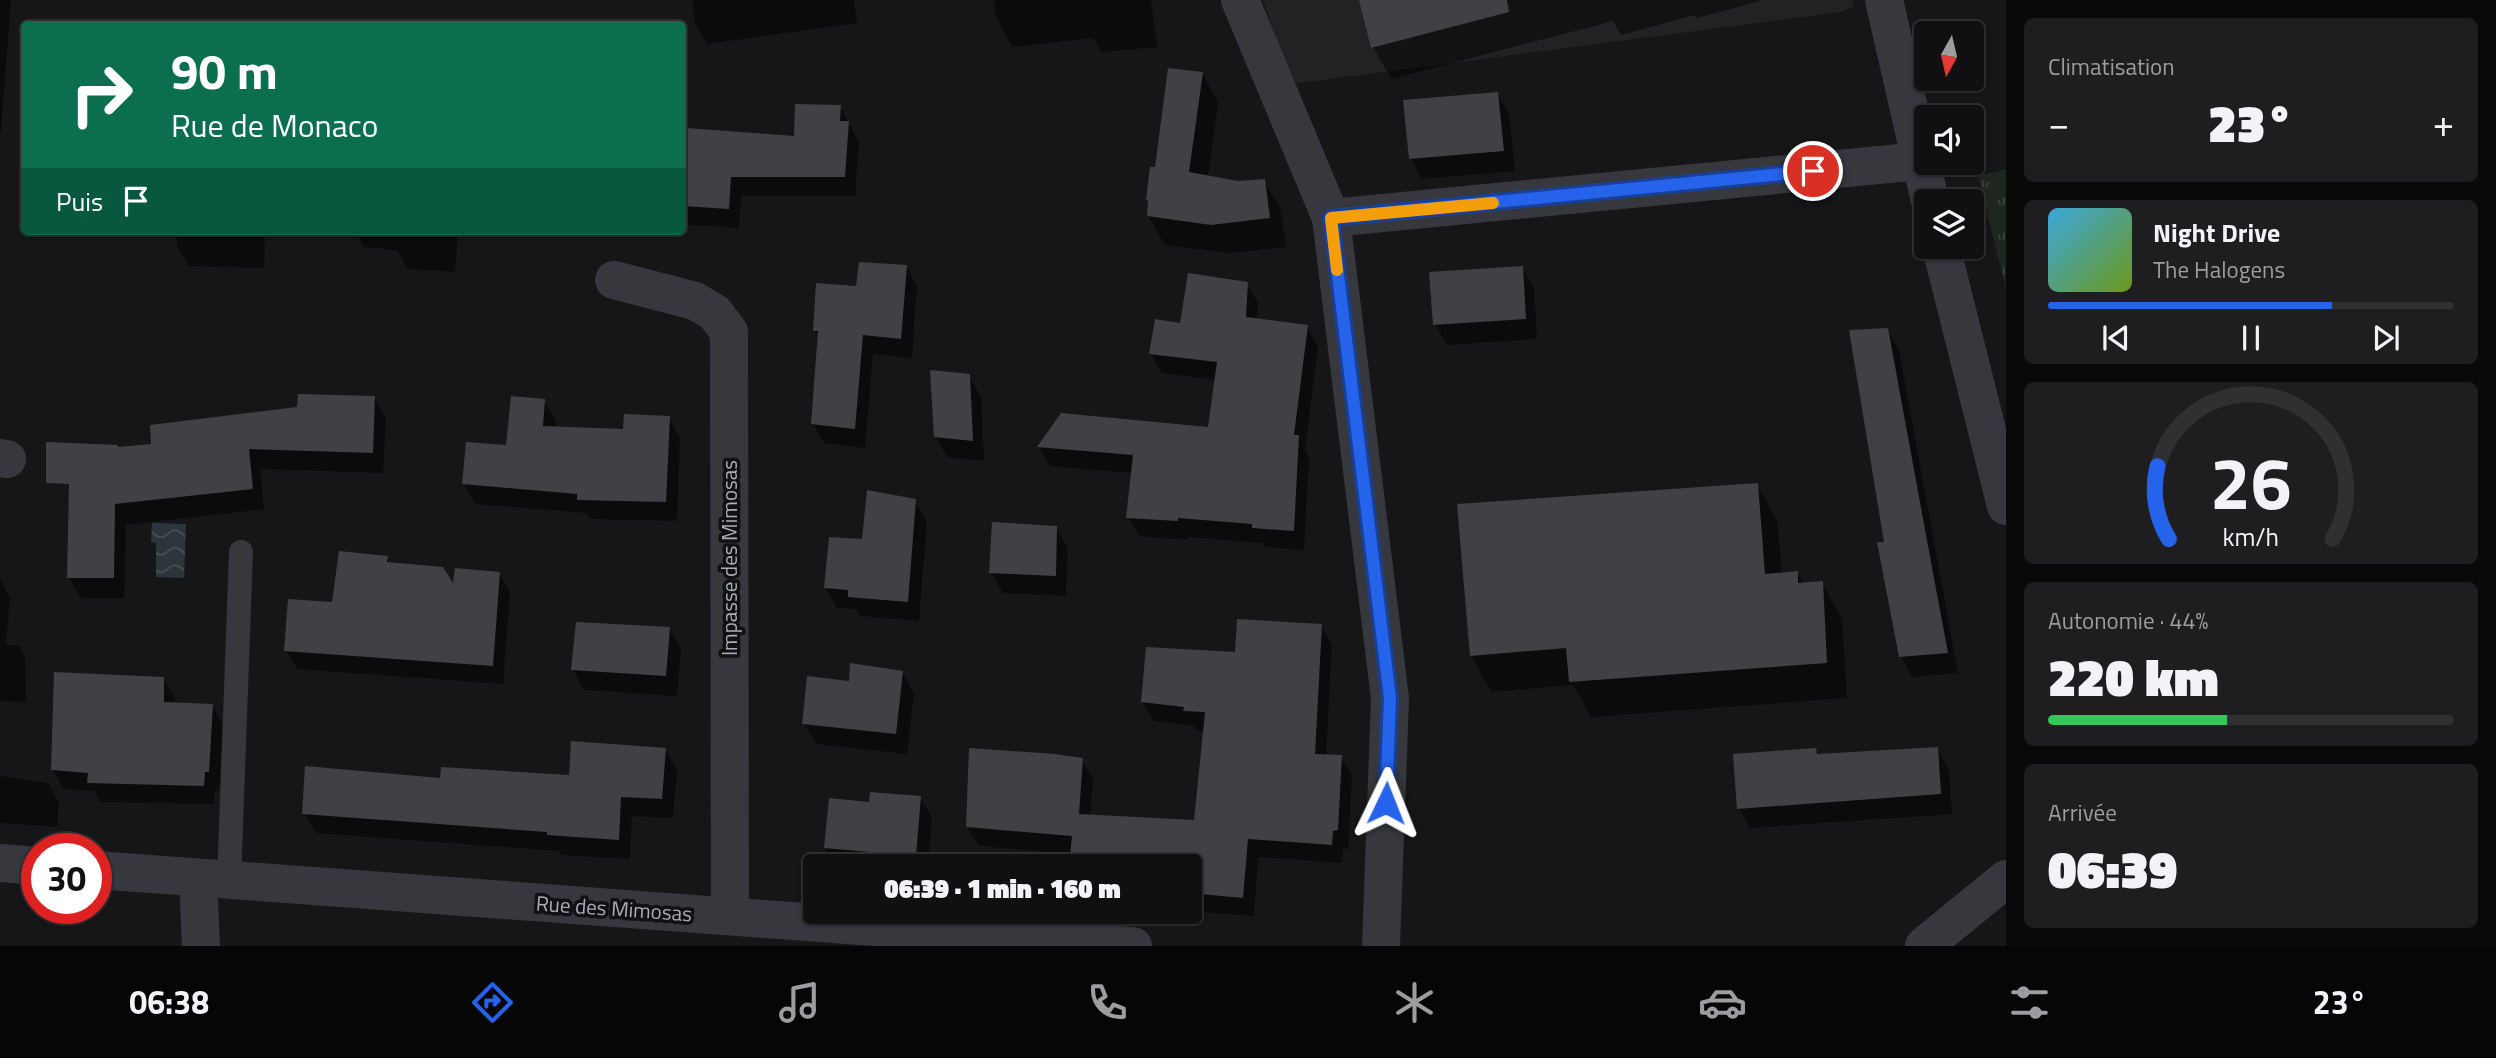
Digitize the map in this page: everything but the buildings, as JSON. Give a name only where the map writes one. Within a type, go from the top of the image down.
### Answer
[{"type":"street","points":[[1240,0],[1331,218],[1390,698],[1381,946]]},
{"type":"street","points":[[1884,0],[1914,134]]},
{"type":"street","points":[[1331,218],[1914,162]]},
{"type":"street","points":[[1944,259],[2006,506]]},
{"type":"street","name":"Impasse des Mimosas","points":[[614,280],[695,301],[715,313],[729,332],[730,916]]},
{"type":"street","points":[[0,863],[21,865]]},
{"type":"street","name":"Rue des Mimosas","points":[[112,871],[1133,946]]},
{"type":"street","points":[[201,946],[213,879]]},
{"type":"street","points":[[1924,946],[2006,879]]},
{"type":"lane","points":[[213,879],[241,552]]},
{"type":"shaded area","points":[[1263,0],[1853,0],[1854,6],[1841,12],[1292,84]]},
{"type":"green space","points":[[2006,169],[2006,289],[1984,200],[1984,189],[1981,189],[1978,176]]},
{"type":"water","points":[[152,523],[186,524],[184,578],[156,577],[156,543],[151,542]]},
{"type":"slow traffic","points":[[1337,270],[1331,218],[1493,203]]},
{"type":"route","points":[[1386,803],[1390,698],[1331,218],[1813,171]]}]
